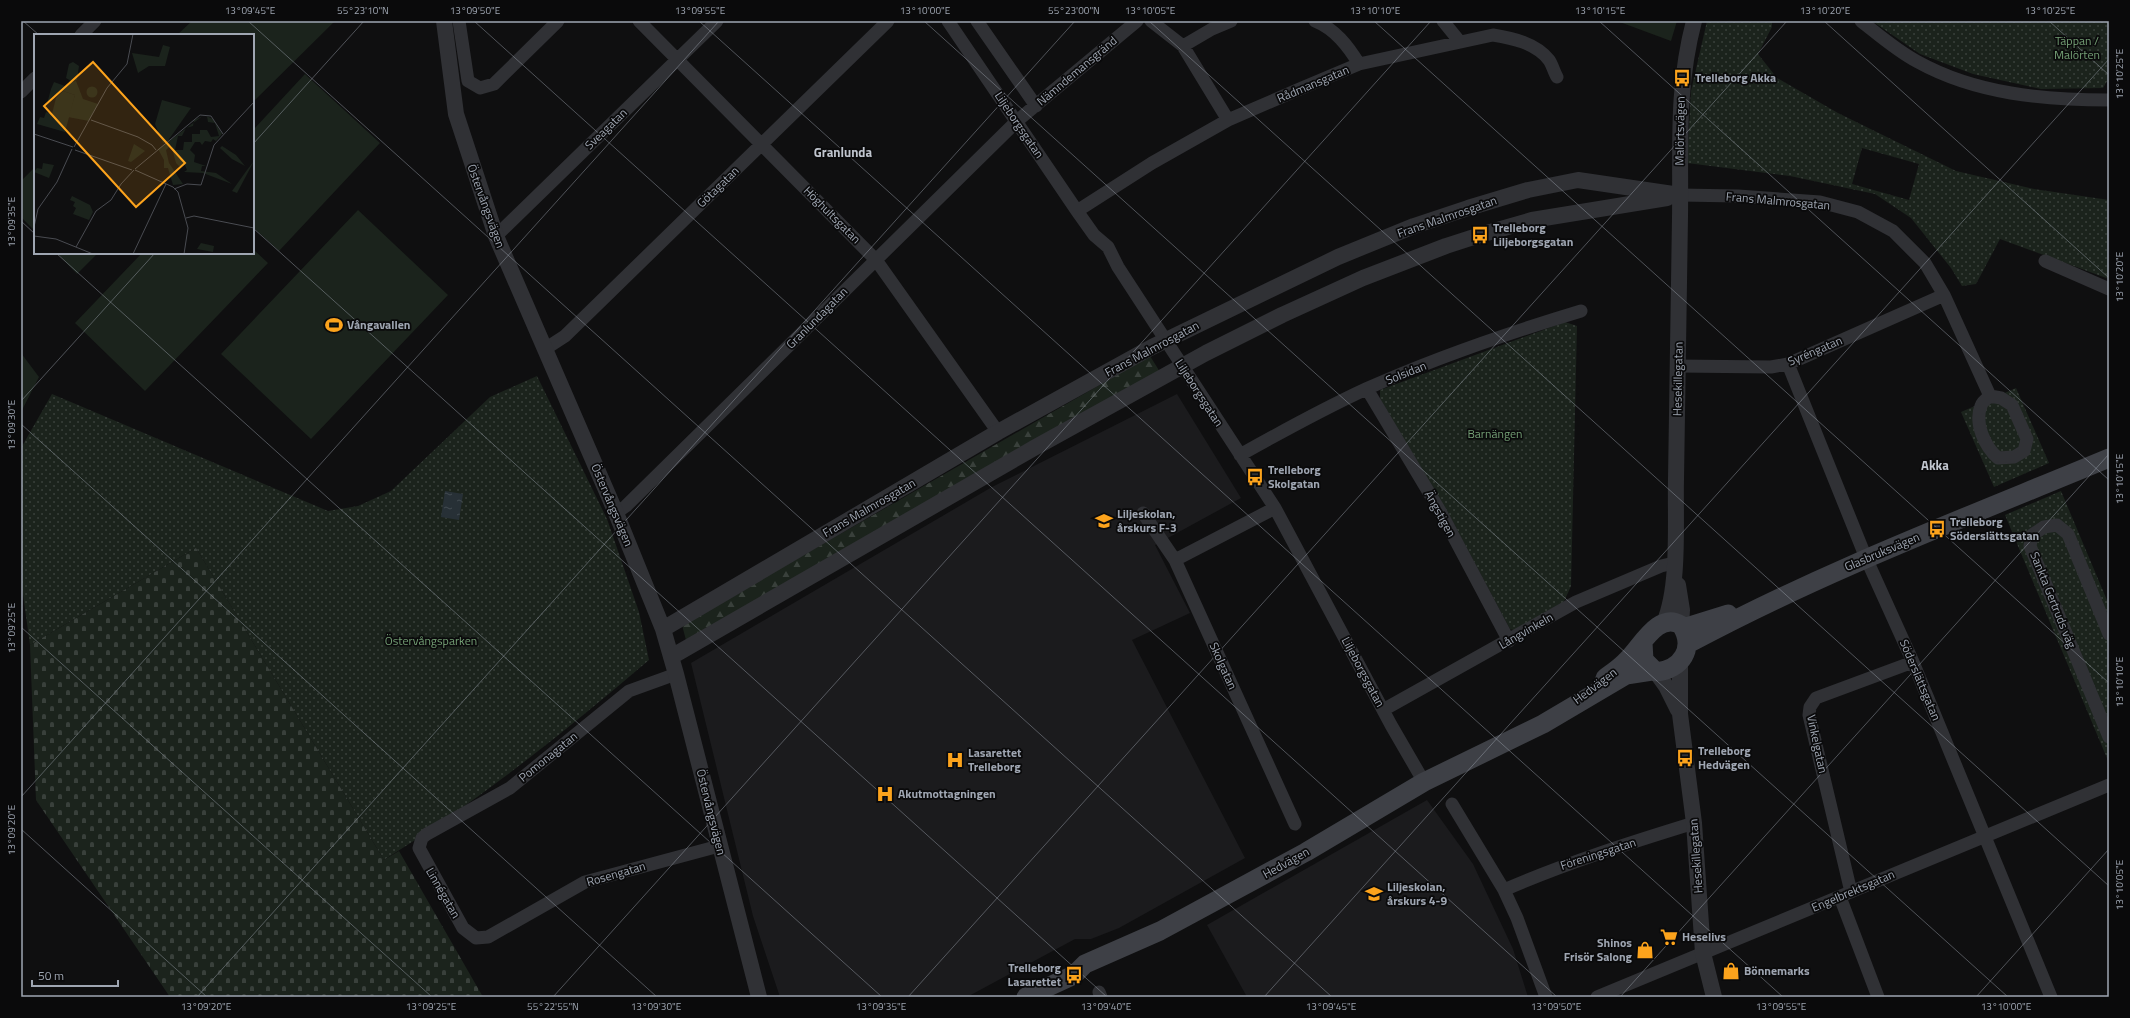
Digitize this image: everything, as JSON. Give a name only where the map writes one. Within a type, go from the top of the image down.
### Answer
[{"type":"main road","name":"Glasbruksvägen","points":[[1679,630],[1788,593],[1866,558],[2109,458]]},
{"type":"main road","name":"Hedvägen","points":[[1543,724],[1621,666],[1658,626],[1679,630]]},
{"type":"main road","points":[[1679,630],[1687,651],[1680,662]]},
{"type":"main road","points":[[1643,643],[1644,660],[1654,672]]},
{"type":"main road","name":"Hedvägen","points":[[1026,997],[1074,975],[1085,964],[1160,931],[1306,852],[1424,782],[1543,724],[1626,676],[1669,670],[1680,662]]},
{"type":"street","points":[[82,34],[95,21]]},
{"type":"street","name":"Östervångsvägen","points":[[444,21],[456,114],[496,236],[616,513],[663,629],[676,674],[759,997]]},
{"type":"street","points":[[459,21],[468,81],[480,88],[494,84],[558,21]]},
{"type":"street","name":"Höghultsgatan","points":[[639,21],[876,260],[998,432]]},
{"type":"street","name":"Sveagatan","points":[[496,236],[717,21]]},
{"type":"street","name":"Götagatan","points":[[545,349],[565,336],[888,21]]},
{"type":"street","name":"Liljeborgsgatan","points":[[948,21],[1077,211],[1094,234],[1108,247],[1118,266],[1182,367],[1275,508],[1383,710],[1424,782]]},
{"type":"street","name":"Liljeborgsgatan","points":[[976,21],[1036,106]]},
{"type":"street","name":"Nämndemansgränd","points":[[1017,121],[1137,21]]},
{"type":"street","points":[[1151,21],[1183,46],[1228,120]]},
{"type":"street","points":[[1183,46],[1212,29],[1231,21]]},
{"type":"street","points":[[1314,21],[1326,26],[1348,46],[1359,64]]},
{"type":"street","points":[[1443,21],[1460,42]]},
{"type":"street","name":"Malörtsvägen","points":[[1680,195],[1680,105],[1687,52],[1694,21]]},
{"type":"street","points":[[1861,21],[1885,40],[1918,62],[1958,80],[1998,91],[2041,98],[2109,100]]},
{"type":"street","name":"Rådmansgatan","points":[[1077,211],[1152,163],[1228,120],[1359,64],[1493,35],[1512,37],[1534,47],[1549,60],[1557,77]]},
{"type":"street","points":[[21,92],[34,79]]},
{"type":"street","name":"Granlundagatan","points":[[616,513],[626,506],[1017,121]]},
{"type":"street","name":"Frans Malmrosgatan","points":[[663,629],[998,432],[1166,340],[1338,257],[1414,226],[1528,190],[1578,180],[1680,195],[1738,196],[1820,202],[1858,212],[1893,231],[1926,263],[1944,295],[1990,396]]},
{"type":"street","name":"Frans Malmrosgatan","points":[[671,657],[1034,448],[1182,367],[1282,315],[1363,278],[1446,246],[1532,220],[1680,195]]},
{"type":"street","name":"Hesekillegatan","points":[[1679,630],[1682,610],[1674,563],[1680,195]]},
{"type":"street","points":[[2045,261],[2109,289]]},
{"type":"street","name":"Syréngatan","points":[[1678,366],[1771,366],[1788,364],[1944,295]]},
{"type":"street","name":"Solsidan","points":[[1240,455],[1366,389],[1528,327],[1581,311]]},
{"type":"street","name":"Söderslättsgatan","points":[[1788,364],[1866,558],[1913,662],[2051,997]]},
{"type":"street","name":"Ängstigen","points":[[1366,389],[1440,510],[1509,641]]},
{"type":"street","points":[[1990,396],[2001,398],[2012,405],[2027,439],[2024,451],[2014,457],[1998,458],[1990,450],[1978,419],[1981,404],[1990,396]]},
{"type":"street","points":[[1175,560],[1275,508]]},
{"type":"street","name":"Skolgatan","points":[[1142,514],[1175,560],[1295,824]]},
{"type":"street","name":"Sankta Gertruds väg","points":[[2109,634],[2068,534],[2057,525],[2044,527],[2032,535],[2030,546],[2109,737]]},
{"type":"street","name":"Långvinkeln","points":[[1383,710],[1509,641],[1576,602],[1661,566],[1674,563]]},
{"type":"street","name":"Hesekillegatan","points":[[1680,662],[1680,714],[1694,823],[1703,953],[1714,997]]},
{"type":"street","name":"Vinkelgatan","points":[[1878,997],[1845,894],[1809,715],[1810,707],[1816,698],[1913,662]]},
{"type":"street","name":"Hesekillegatan","points":[[1654,672],[1666,686],[1680,714]]},
{"type":"street","name":"Pomonagatan","points":[[420,843],[427,834],[510,788],[629,691],[676,674]]},
{"type":"street","name":"Engelbrektsgatan","points":[[1597,997],[2109,785]]},
{"type":"street","points":[[1452,804],[1504,890],[1517,918],[1546,997]]},
{"type":"street","name":"Föreningsgatan","points":[[1504,890],[1561,866],[1694,823]]},
{"type":"street","name":"Linnégatan","points":[[420,843],[421,854],[463,928],[476,938]]},
{"type":"street","name":"Rosengatan","points":[[476,938],[488,937],[585,882],[719,846]]},
{"type":"shaded area","name":"Lasarettet Trelleborg","points":[[1177,394],[1241,498],[1155,545],[1190,613],[1132,640],[1245,858],[1119,928],[1091,939],[1075,939],[967,997],[780,997],[753,916],[691,663],[992,487]]},
{"type":"shaded area","name":"Liljeskolan, årskurs 4-9","points":[[1427,800],[1473,864],[1513,949],[1528,997],[1247,997],[1207,925]]},
{"type":"green space","points":[[192,21],[335,21],[254,101],[254,34],[178,34]]},
{"type":"green space","points":[[1617,21],[1677,21],[1671,41]]},
{"type":"green space","points":[[1707,21],[1772,21],[1772,27],[1758,54],[1777,78],[1838,113],[1956,171],[2034,189],[2109,200],[2109,279],[2000,239],[1976,284],[1962,286],[1951,268],[1911,218],[1875,194],[1790,176],[1687,163],[1691,91]],"holes":[[[1862,148],[1919,164],[1909,200],[1852,184]]]},
{"type":"green space","name":"Täppan / Malörten","points":[[1872,21],[2109,21],[2109,78],[2103,88],[2041,89],[1973,74],[1920,54]]},
{"type":"green space","points":[[305,74],[380,143],[279,251],[254,228],[254,129]]},
{"type":"green space","points":[[34,168],[34,230],[21,217],[21,181]]},
{"type":"green space","name":"Vångavallen","points":[[358,210],[448,295],[311,439],[221,354]]},
{"type":"green space","points":[[254,250],[268,263],[145,391],[75,323],[141,254],[254,254]]},
{"type":"green space","points":[[58,254],[97,254],[77,274]]},
{"type":"green space","name":"Barnängen","points":[[1565,322],[1577,326],[1571,586],[1562,606],[1516,631],[1510,629],[1448,513],[1380,399],[1380,390]]},
{"type":"green space","points":[[21,353],[39,377],[21,412]]},
{"type":"green space","points":[[1150,356],[1160,372],[686,640],[682,625]]},
{"type":"green space","name":"Östervångsparken","points":[[537,376],[607,519],[639,612],[649,660],[553,739],[487,790],[384,860],[196,548],[30,645],[21,580],[21,448],[52,394],[328,511],[358,506],[391,491],[490,397]]},
{"type":"green space","points":[[2016,388],[2049,463],[1994,487],[1961,412]]},
{"type":"green space","points":[[2061,491],[2109,605],[2109,763],[2005,515]]},
{"type":"green space","points":[[196,548],[384,860],[399,851],[483,997],[170,997],[36,800],[30,645]]},
{"type":"water","points":[[445,491],[463,494],[459,520],[441,517]]},
{"type":"place","name":"Trelleborg Akka","points":[[1682,78]]},
{"type":"place","name":"Trelleborg Liljeborgsgatan","points":[[1480,235]]},
{"type":"place","name":"Vångavallen","points":[[334,325]]},
{"type":"place","name":"Trelleborg Skolgatan","points":[[1255,477]]},
{"type":"place","name":"Liljeskolan, årskurs F-3","points":[[1104,521]]},
{"type":"place","name":"Trelleborg Söderslättsgatan","points":[[1937,529]]},
{"type":"place","name":"Trelleborg Hedvägen","points":[[1685,758]]},
{"type":"place","name":"Lasarettet Trelleborg","points":[[955,760]]},
{"type":"place","name":"Akutmottagningen","points":[[885,794]]},
{"type":"place","name":"Liljeskolan, årskurs 4-9","points":[[1374,894]]},
{"type":"place","name":"Heselivs","points":[[1669,937]]},
{"type":"place","name":"Shinos Frisör Salong","points":[[1645,950]]},
{"type":"place","name":"Bönnemarks","points":[[1731,971]]},
{"type":"place","name":"Trelleborg Lasarettet","points":[[1074,975]]},
{"type":"district","name":"Granlunda","points":[[843,152]]},
{"type":"district","name":"Akka","points":[[1935,465]]}]
